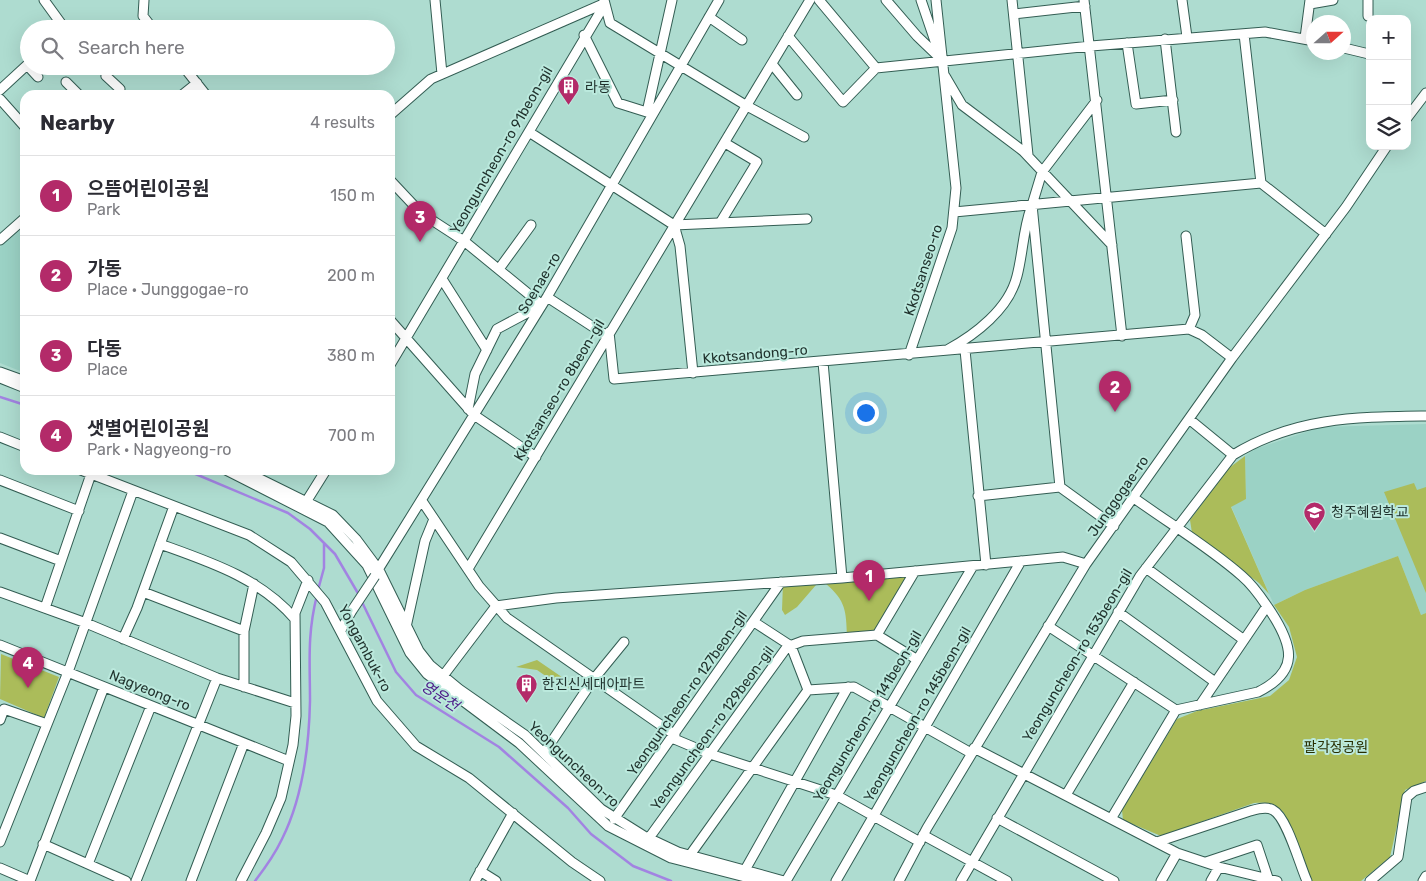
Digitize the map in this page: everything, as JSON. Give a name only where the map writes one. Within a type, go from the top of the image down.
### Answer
[{"type":"street","points":[[44,0],[58,20]]},
{"type":"street","points":[[144,0],[143,16],[146,20]]},
{"type":"street","points":[[435,0],[442,74]]},
{"type":"street","points":[[584,35],[618,103],[650,113],[672,0]]},
{"type":"street","name":"Soenae-ro","points":[[341,630],[422,501],[471,412],[545,301],[613,185],[650,113],[680,67],[719,0]]},
{"type":"street","name":"Kkotsanseo-ro 8beon-gil","points":[[468,570],[810,0]]},
{"type":"street","points":[[819,0],[876,68]]},
{"type":"street","points":[[886,0],[916,36],[942,60]]},
{"type":"street","points":[[921,0],[932,39],[942,60]]},
{"type":"street","name":"Kkotsanseo-ro","points":[[909,355],[952,228],[956,188],[936,0]]},
{"type":"street","points":[[1012,0],[1028,155]]},
{"type":"street","points":[[1182,0],[1187,38]]},
{"type":"street","points":[[1310,15],[1310,2],[1333,0]]},
{"type":"street","points":[[1368,0],[1368,15]]},
{"type":"street","points":[[395,111],[431,79],[604,2],[610,23],[680,67],[804,137]]},
{"type":"street","name":"Yeonguncheon-ro 91beon-gil","points":[[395,357],[604,2]]},
{"type":"street","points":[[1014,14],[1084,3],[1091,46],[1122,336]]},
{"type":"street","points":[[708,18],[742,40]]},
{"type":"street","points":[[788,36],[844,102],[876,68],[1165,39],[1265,32],[1306,39]]},
{"type":"street","points":[[1244,34],[1261,183]]},
{"type":"street","points":[[1165,39],[1176,132]]},
{"type":"street","points":[[1127,43],[1136,104],[1172,100]]},
{"type":"street","points":[[1351,50],[1366,53]]},
{"type":"street","points":[[772,64],[797,96]]},
{"type":"street","points":[[0,90],[20,71]]},
{"type":"street","name":"Kkotsanseo-ro","points":[[943,72],[962,105],[1028,155],[1069,202],[1112,246]]},
{"type":"street","points":[[107,75],[120,90]]},
{"type":"street","points":[[190,75],[202,90]]},
{"type":"street","points":[[66,82],[74,90]]},
{"type":"street","points":[[188,90],[196,83]]},
{"type":"street","points":[[1411,113],[1425,96]]},
{"type":"street","points":[[0,99],[20,121]]},
{"type":"street","points":[[1042,172],[1097,100]]},
{"type":"street","points":[[528,132],[674,225],[807,219]]},
{"type":"street","points":[[720,223],[757,162],[725,142]]},
{"type":"street","name":"Junggogae-ro","points":[[899,881],[921,838],[1086,564],[1232,358],[1326,234],[1384,150]]},
{"type":"street","name":"Kkotsandong-ro","points":[[944,352],[965,340],[980,327],[1009,294],[1017,278],[1025,225],[1042,172]]},
{"type":"street","points":[[954,212],[1261,183],[1326,234]]},
{"type":"street","points":[[395,185],[421,213],[464,241],[498,269],[545,301],[608,334]]},
{"type":"street","points":[[1032,205],[1060,487]]},
{"type":"street","points":[[0,240],[20,222]]},
{"type":"street","points":[[498,269],[531,225]]},
{"type":"street","points":[[674,225],[680,246],[693,373]]},
{"type":"street","points":[[1186,236],[1195,315],[1189,329],[1202,335],[1232,358]]},
{"type":"street","points":[[442,278],[487,350]]},
{"type":"street","points":[[471,412],[475,374],[498,329],[545,301]]},
{"type":"street","points":[[395,325],[471,412],[536,457]]},
{"type":"street","name":"Kkotsandong-ro","points":[[608,334],[614,378],[909,355],[1189,329]]},
{"type":"street","points":[[965,350],[986,565]]},
{"type":"street","points":[[823,362],[842,578]]},
{"type":"street","points":[[0,372],[20,379]]},
{"type":"street","points":[[0,378],[20,386]]},
{"type":"street","points":[[1189,419],[1233,454],[1275,433],[1331,420],[1426,416]]},
{"type":"street","points":[[2,441],[20,446]]},
{"type":"street","name":"Yeonguncheon-ro 153beon-gil","points":[[961,881],[1022,773],[1146,568],[1233,454]]},
{"type":"street","points":[[45,608],[92,475]]},
{"type":"street","name":"Yongambuk-ro","points":[[94,475],[249,534],[291,562],[325,602],[377,701],[416,746],[469,778],[572,862],[600,881]]},
{"type":"street","points":[[236,475],[328,522],[367,565],[410,653],[428,674],[519,742],[608,826],[671,858],[761,881]]},
{"type":"street","name":"Yeonguncheon-ro","points":[[252,475],[333,515],[356,539],[377,573],[419,652],[443,676],[526,735],[601,809],[614,819],[678,852],[785,881]]},
{"type":"street","points":[[306,502],[323,475]]},
{"type":"street","points":[[0,480],[79,511]]},
{"type":"street","points":[[978,496],[1060,487],[1114,526]]},
{"type":"street","points":[[0,842],[68,672],[133,491]]},
{"type":"street","points":[[1048,626],[1176,710],[1258,692],[1271,686],[1283,674],[1290,653],[1286,638],[1258,592],[1242,576],[1134,498]]},
{"type":"street","points":[[422,501],[468,570],[506,618],[674,736],[710,754],[795,780],[836,795],[1007,881]]},
{"type":"street","points":[[123,638],[143,592],[174,506]]},
{"type":"street","points":[[406,626],[425,541],[434,519]]},
{"type":"street","points":[[2,539],[61,560]]},
{"type":"street","points":[[160,544],[216,564],[268,591],[295,619]]},
{"type":"street","points":[[443,676],[496,606],[556,598],[842,578],[1063,556],[1086,564]]},
{"type":"street","name":"Yeonguncheon-ro 145beon-gil","points":[[836,881],[1021,561]]},
{"type":"street","name":"Yeonguncheon-ro 141beon-gil","points":[[785,881],[972,566]]},
{"type":"street","points":[[1146,568],[1244,640]]},
{"type":"street","points":[[915,571],[877,635],[916,659]]},
{"type":"street","points":[[241,881],[266,833],[281,798],[295,725],[295,612],[308,580]]},
{"type":"street","name":"Yeonguncheon-ro 127beon-gil","points":[[614,819],[782,582]]},
{"type":"street","points":[[244,687],[244,631],[254,584]]},
{"type":"street","points":[[0,592],[86,623],[217,678],[295,703]]},
{"type":"street","points":[[143,592],[244,631]]},
{"type":"street","points":[[1200,705],[1267,606]]},
{"type":"street","points":[[1118,612],[1215,682]]},
{"type":"street","points":[[754,622],[791,646],[808,690]]},
{"type":"street","name":"Yeonguncheon-ro 129beon-gil","points":[[649,838],[787,647],[803,642],[877,635]]},
{"type":"street","points":[[544,753],[594,680],[624,642]]},
{"type":"street","name":"Nagyeong-ro","points":[[0,645],[289,761]]},
{"type":"street","points":[[136,881],[217,678]]},
{"type":"street","points":[[1066,796],[1134,682]]},
{"type":"street","points":[[0,868],[30,881],[104,687]]},
{"type":"street","points":[[745,870],[848,687]]},
{"type":"street","points":[[808,690],[854,687],[926,727],[1022,773],[1177,853],[1219,867],[1272,880]]},
{"type":"street","points":[[690,855],[808,690]]},
{"type":"street","points":[[88,864],[151,706]]},
{"type":"street","points":[[0,720],[4,709],[47,724]]},
{"type":"street","points":[[1111,819],[1176,710]]},
{"type":"street","points":[[191,881],[244,743]]},
{"type":"street","points":[[1370,881],[1398,857],[1407,797],[1414,791],[1426,787]]},
{"type":"street","points":[[1157,842],[1250,811],[1264,808],[1273,810],[1281,818],[1306,881]]},
{"type":"street","points":[[475,881],[513,813]]},
{"type":"street","points":[[997,818],[1114,881]]},
{"type":"street","points":[[43,844],[126,881]]},
{"type":"street","points":[[1206,862],[1257,845],[1272,880]]},
{"type":"street","points":[[1160,881],[1177,853]]},
{"type":"street","points":[[1211,881],[1219,867]]},
{"type":"street","points":[[480,871],[496,881]]},
{"type":"street","points":[[1423,881],[1426,876]]},
{"type":"shaded area","points":[[20,230],[20,371],[0,363],[0,247]]},
{"type":"shaded area","name":"청주혜원학교","points":[[1426,424],[1426,613],[1421,615],[1398,556],[1305,590],[1274,605],[1231,506],[1246,499],[1245,456],[1255,449],[1321,427]]},
{"type":"green space","points":[[1245,456],[1246,499],[1231,507],[1269,594],[1259,583],[1192,533],[1190,520],[1229,468]]},
{"type":"green space","points":[[1414,483],[1417,490],[1426,487],[1426,593],[1384,492]]},
{"type":"green space","name":"팔각정공원","points":[[1398,556],[1421,615],[1426,613],[1426,781],[1405,790],[1390,857],[1361,881],[1311,881],[1284,813],[1274,805],[1267,803],[1254,803],[1161,836],[1123,820],[1122,810],[1177,719],[1197,711],[1270,696],[1289,680],[1297,657],[1289,627],[1274,605],[1305,590]]},
{"type":"green space","points":[[913,572],[877,634],[847,636],[844,607],[838,596],[826,584],[816,585],[797,607],[785,615],[782,610],[783,583]]},
{"type":"green space","points":[[1,654],[59,677],[44,718],[0,699]]},
{"type":"green space","points":[[537,660],[572,684],[566,690],[537,670],[516,667]]},
{"type":"waterway","name":"영운천","points":[[0,397],[20,403]]},
{"type":"waterway","name":"영운천","points":[[198,475],[288,513],[310,529],[335,554],[359,595]]},
{"type":"waterway","points":[[318,590],[324,568],[324,544]]},
{"type":"waterway","points":[[255,881],[270,861],[282,839],[295,806],[304,772],[310,701],[310,636],[317,595]]},
{"type":"waterway","name":"영운천","points":[[361,600],[396,672],[416,695],[499,747],[568,808],[591,834],[633,866],[671,881]]},
{"type":"place","name":"라동","points":[[569,106]]},
{"type":"place","name":"다동","points":[[420,242]]},
{"type":"place","name":"가동","points":[[1115,412]]},
{"type":"place","name":"청주혜원학교","points":[[1315,531]]},
{"type":"place","name":"으뜸어린이공원","points":[[869,601]]},
{"type":"place","name":"샛별어린이공원","points":[[28,688]]},
{"type":"place","name":"한진신세대아파트","points":[[526,703]]}]
